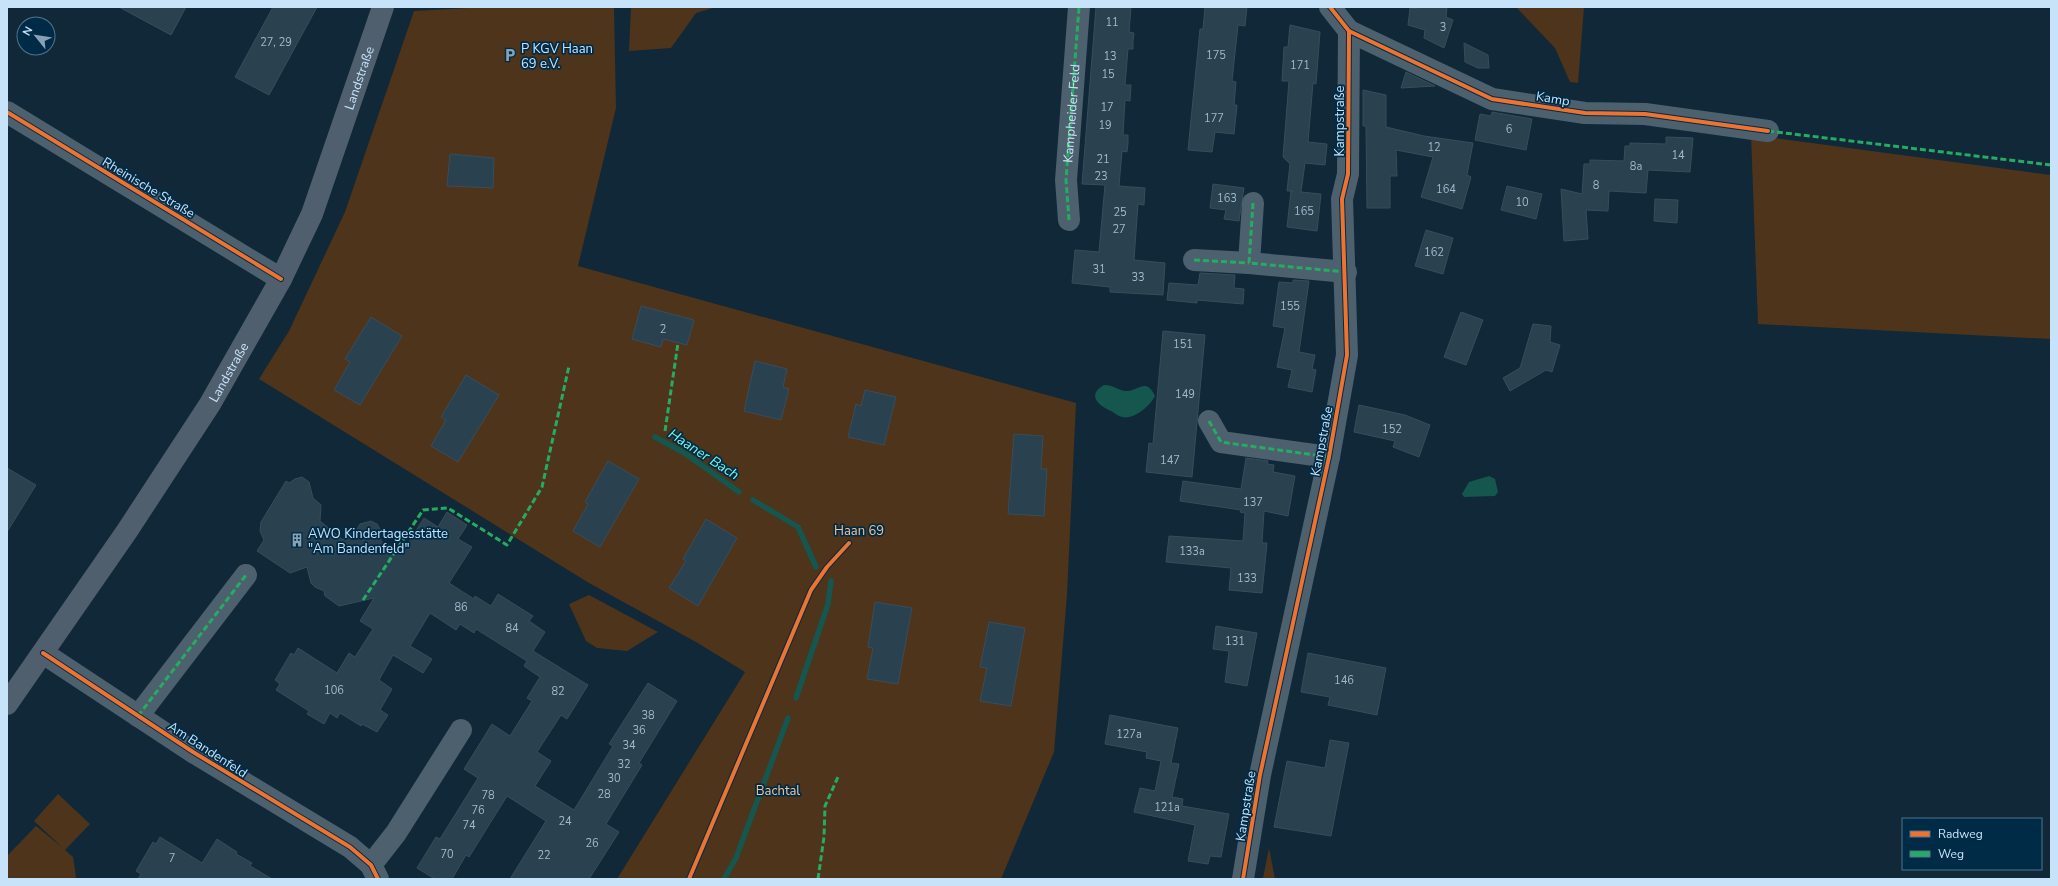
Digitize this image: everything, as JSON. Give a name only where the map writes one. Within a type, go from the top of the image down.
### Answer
[{"type":"main road","name":"Landstraße","points":[[7,704],[128,531],[210,404],[281,279],[312,214],[383,7]]},
{"type":"street","name":"Kampheider Feld","points":[[1069,220],[1066,180],[1079,7]]},
{"type":"street","points":[[1330,7],[1349,31]]},
{"type":"street","name":"Kamp","points":[[1349,31],[1492,99],[1585,113],[1645,114],[1768,131]]},
{"type":"street","name":"Kampstraße","points":[[1243,879],[1262,768],[1330,457],[1347,355],[1346,272],[1342,199],[1348,174],[1349,31]]},
{"type":"street","name":"Rheinische Straße","points":[[7,112],[281,279]]},
{"type":"street","points":[[1249,263],[1253,203]]},
{"type":"street","points":[[1194,260],[1249,263],[1346,272]]},
{"type":"street","name":"Kampstraße","points":[[1209,421],[1221,442],[1330,457]]},
{"type":"street","points":[[138,716],[246,575]]},
{"type":"street","name":"Am Bandenfeld","points":[[43,653],[138,716],[274,802],[350,847],[375,872],[396,833],[461,730]]},
{"type":"green space","name":"Haan 69","points":[[486,7],[614,7],[616,108],[578,266],[1076,403],[1067,595],[1054,752],[1001,879],[617,879],[745,672],[696,642],[589,583],[259,379],[289,331],[345,212],[414,11]]},
{"type":"green space","points":[[631,7],[716,7],[696,13],[671,48],[629,51]]},
{"type":"green space","points":[[1516,7],[1584,7],[1578,83],[1570,82],[1555,48]]},
{"type":"green space","points":[[1751,135],[2051,175],[2051,339],[1758,324]]},
{"type":"green space","points":[[589,595],[658,632],[627,651],[597,648],[586,641],[569,604]]},
{"type":"green space","points":[[58,794],[90,824],[65,850],[73,857],[76,877],[74,879],[7,879],[7,856],[36,826],[63,848],[34,821]]},
{"type":"green space","points":[[1269,848],[1275,879],[1263,879],[1263,878]]},
{"type":"shaded area","points":[[1104,385],[1125,391],[1130,391],[1145,386],[1152,390],[1155,396],[1146,408],[1132,416],[1122,417],[1102,406],[1096,400],[1096,393]]},
{"type":"shaded area","points":[[1489,476],[1495,479],[1498,492],[1495,496],[1464,497],[1462,494],[1469,482]]},
{"type":"building","points":[[119,7],[186,7],[171,35]]},
{"type":"building","points":[[273,7],[317,7],[269,95],[235,77]]},
{"type":"building","points":[[1096,7],[1131,7],[1129,32],[1134,33],[1133,49],[1128,49],[1125,85],[1131,85],[1130,101],[1125,100],[1123,135],[1128,135],[1128,143],[1127,152],[1122,151],[1119,186],[1145,188],[1144,205],[1138,204],[1134,260],[1165,263],[1163,295],[1110,292],[1110,287],[1072,283],[1075,250],[1099,252],[1105,185],[1082,184]]},
{"type":"building","points":[[1205,7],[1247,7],[1245,26],[1238,25],[1232,81],[1236,82],[1234,105],[1237,105],[1234,134],[1215,132],[1212,152],[1188,150],[1200,29],[1203,29]]},
{"type":"building","points":[[1419,7],[1447,7],[1446,17],[1453,20],[1444,48],[1424,38],[1425,30],[1408,25],[1410,8],[1419,9]]},
{"type":"building","points":[[1290,25],[1320,32],[1316,84],[1313,83],[1308,142],[1327,144],[1325,165],[1305,163],[1301,192],[1321,194],[1317,231],[1287,227],[1291,191],[1287,191],[1290,164],[1283,157],[1289,81],[1282,81],[1284,47],[1288,47]]},
{"type":"building","points":[[1464,43],[1488,55],[1489,68],[1478,68],[1465,62]]},
{"type":"building","points":[[1406,72],[1435,86],[1401,88]]},
{"type":"building","points":[[1363,90],[1386,95],[1386,127],[1424,136],[1473,143],[1467,175],[1471,177],[1462,209],[1421,197],[1433,157],[1396,150],[1397,176],[1390,176],[1390,208],[1367,208],[1366,126],[1363,126]]},
{"type":"building","points":[[1492,112],[1532,119],[1526,150],[1475,140],[1480,114],[1491,116]]},
{"type":"building","points":[[1666,137],[1693,138],[1690,172],[1648,170],[1646,193],[1609,191],[1608,211],[1586,210],[1588,239],[1564,241],[1561,189],[1582,194],[1584,164],[1590,164],[1590,160],[1624,161],[1625,146],[1630,146],[1630,143],[1666,144]]},
{"type":"building","points":[[450,154],[494,158],[493,188],[447,186]]},
{"type":"building","points":[[1213,184],[1244,188],[1239,221],[1224,219],[1226,210],[1210,208]]},
{"type":"building","points":[[1507,186],[1542,194],[1536,219],[1501,210]]},
{"type":"building","points":[[1655,199],[1678,200],[1677,223],[1654,221]]},
{"type":"building","points":[[1426,230],[1453,238],[1443,274],[1415,266]]},
{"type":"building","points":[[1200,273],[1235,275],[1234,288],[1244,289],[1243,304],[1197,300],[1197,303],[1167,300],[1169,283],[1198,285]]},
{"type":"building","points":[[1293,280],[1309,281],[1299,352],[1315,355],[1312,369],[1316,370],[1312,392],[1288,387],[1292,370],[1277,367],[1285,328],[1273,326],[1279,282],[1293,283]]},
{"type":"building","points":[[641,306],[694,320],[687,345],[663,339],[661,347],[632,339]]},
{"type":"building","points":[[1461,312],[1483,320],[1466,365],[1444,357]]},
{"type":"building","points":[[371,317],[402,336],[360,405],[334,390],[350,362],[345,359]]},
{"type":"building","points":[[1533,324],[1551,326],[1550,342],[1560,345],[1552,372],[1546,370],[1510,391],[1503,378],[1520,368]]},
{"type":"building","points":[[1163,331],[1205,335],[1192,477],[1146,472],[1149,443],[1153,444]]},
{"type":"building","points":[[755,361],[787,369],[783,387],[789,389],[781,420],[744,411]]},
{"type":"building","points":[[466,375],[499,395],[458,462],[431,446],[446,420],[441,417]]},
{"type":"building","points":[[865,390],[896,397],[884,445],[848,437],[856,404],[861,406]]},
{"type":"building","points":[[1359,405],[1405,415],[1430,425],[1419,457],[1393,447],[1395,441],[1354,432]]},
{"type":"building","points":[[1014,434],[1043,436],[1041,469],[1047,469],[1044,516],[1008,514]]},
{"type":"building","points":[[1246,458],[1268,461],[1267,464],[1274,465],[1273,472],[1295,476],[1288,516],[1264,511],[1262,543],[1267,543],[1262,593],[1229,590],[1231,568],[1166,562],[1169,536],[1243,541],[1245,513],[1240,512],[1241,510],[1180,501],[1183,481],[1241,489]]},
{"type":"building","points":[[608,461],[639,479],[600,547],[573,531],[588,504],[585,502]]},
{"type":"building","points":[[7,468],[36,485],[7,532]]},
{"type":"building","points":[[302,477],[309,482],[313,498],[321,505],[320,521],[343,540],[348,532],[354,535],[360,524],[371,521],[377,524],[380,529],[381,541],[400,556],[424,518],[438,527],[447,512],[467,525],[458,539],[472,547],[449,583],[474,599],[475,596],[491,606],[498,594],[533,616],[529,621],[545,632],[533,651],[588,685],[567,719],[561,715],[537,752],[551,761],[535,786],[574,810],[613,746],[609,744],[648,683],[677,701],[639,763],[642,765],[606,824],[619,832],[589,879],[510,879],[546,821],[507,796],[469,857],[466,855],[452,879],[435,879],[417,868],[436,837],[440,839],[478,778],[464,769],[492,724],[510,736],[532,701],[527,698],[540,677],[524,666],[527,661],[476,629],[474,633],[460,624],[456,630],[430,613],[410,646],[432,659],[423,673],[393,655],[379,680],[392,689],[380,710],[388,715],[377,732],[362,724],[361,726],[340,713],[337,718],[330,713],[324,724],[307,714],[309,711],[276,690],[280,684],[275,680],[291,653],[294,655],[298,648],[337,673],[349,653],[355,657],[373,629],[360,621],[374,598],[339,606],[325,596],[324,591],[315,587],[311,583],[307,567],[290,573],[257,551],[264,540],[260,531],[261,522],[286,481],[289,483]]},
{"type":"building","points":[[706,519],[737,538],[698,606],[669,588],[686,561],[683,559]]},
{"type":"building","points":[[875,602],[912,608],[898,684],[867,679],[873,648],[868,647]]},
{"type":"building","points":[[989,622],[1025,628],[1011,706],[980,701],[987,668],[980,667]]},
{"type":"building","points":[[1216,626],[1257,633],[1247,686],[1225,682],[1229,651],[1213,649]]},
{"type":"building","points":[[1308,653],[1386,668],[1377,715],[1328,705],[1330,697],[1301,692]]},
{"type":"building","points":[[1110,715],[1178,728],[1171,763],[1179,764],[1172,797],[1183,799],[1182,806],[1229,814],[1221,857],[1210,856],[1208,864],[1188,861],[1195,825],[1134,812],[1140,788],[1155,791],[1161,761],[1146,758],[1147,752],[1105,744]]},
{"type":"building","points":[[1330,740],[1349,743],[1331,836],[1274,827],[1287,761],[1325,768]]},
{"type":"building","points":[[160,837],[202,863],[217,839],[237,852],[236,854],[252,863],[250,866],[272,879],[138,879],[141,874],[136,871],[153,842],[156,844]]},
{"type":"waterway","name":"Haaner Bach","points":[[655,437],[686,454],[739,492]]},
{"type":"waterway","name":"Haaner Bach","points":[[753,500],[798,527],[816,567]]},
{"type":"waterway","name":"Haaner Bach","points":[[796,698],[828,604],[831,581]]},
{"type":"waterway","name":"Haaner Bach","points":[[724,879],[736,858],[788,718]]},
{"type":"marked path","points":[[1069,220],[1066,180],[1079,7]]},
{"type":"marked path","points":[[1768,131],[2051,165]]},
{"type":"marked path","points":[[1253,203],[1249,263],[1346,272]]},
{"type":"marked path","points":[[1194,260],[1249,263]]},
{"type":"marked path","points":[[665,431],[678,343]]},
{"type":"marked path","points":[[363,600],[423,510],[448,508],[507,545],[542,487],[569,366]]},
{"type":"marked path","points":[[1209,421],[1221,442],[1329,457]]},
{"type":"marked path","points":[[138,716],[246,575]]},
{"type":"marked path","points":[[818,879],[824,837],[825,806],[838,777]]},
{"type":"cycle path","points":[[1243,879],[1260,775],[1329,457],[1347,355],[1342,199],[1348,174],[1349,31],[1330,7]]},
{"type":"cycle path","points":[[1349,31],[1492,99],[1585,113],[1645,114],[1768,131]]},
{"type":"cycle path","points":[[7,112],[281,279]]},
{"type":"cycle path","points":[[689,879],[811,590],[827,567],[849,543]]},
{"type":"cycle path","points":[[43,653],[193,752],[350,847],[371,865],[378,879]]},
{"type":"place","name":"P KGV Haan 69 e.V.","points":[[510,55]]},
{"type":"place","name":"AWO Kindertagesstätte \"Am Bandenfeld\"","points":[[297,540]]},
{"type":"park label","name":"Bachtal","points":[[778,790]]}]
